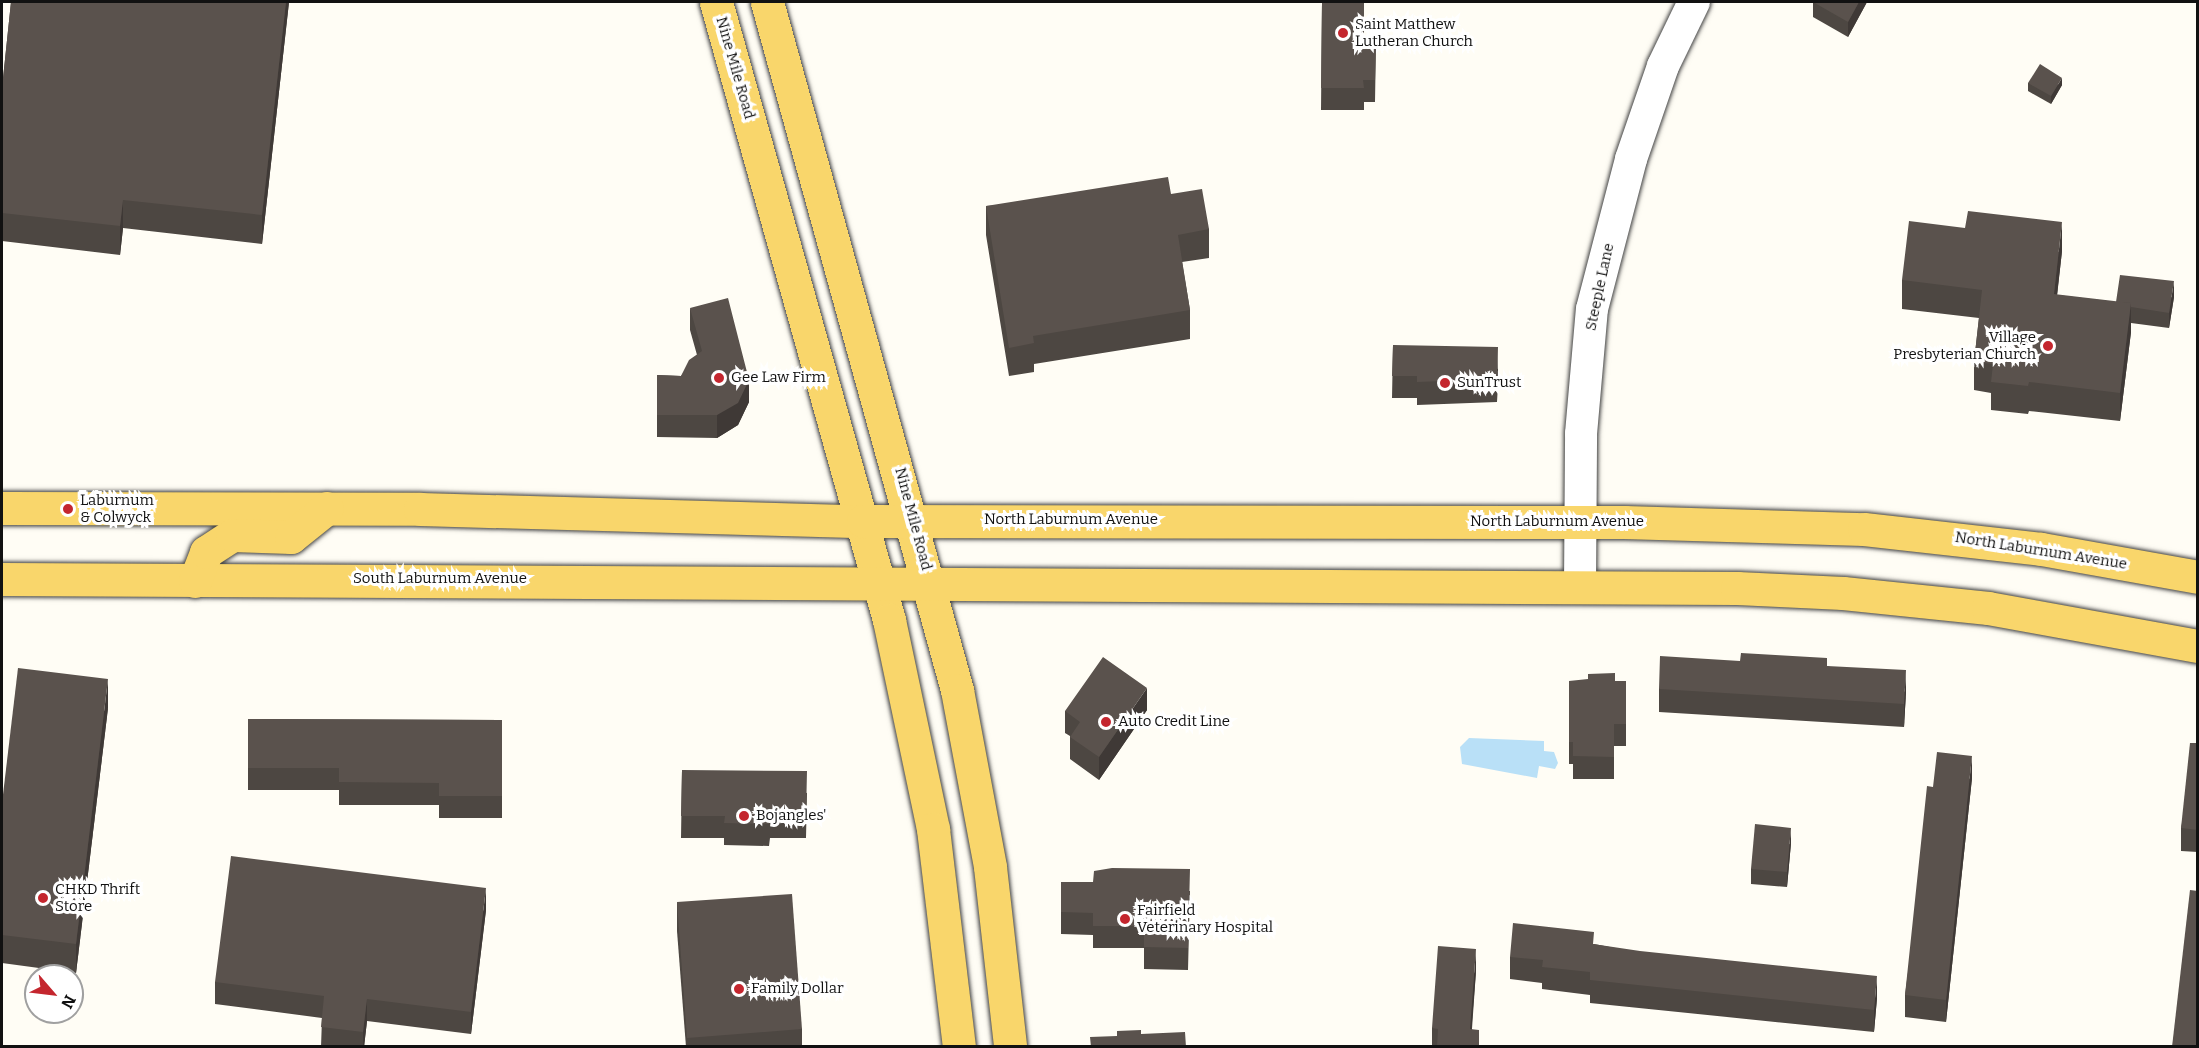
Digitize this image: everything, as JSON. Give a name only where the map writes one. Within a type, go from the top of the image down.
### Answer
[{"type":"main road","name":"Nine Mile Road","points":[[716,2],[879,580],[933,829],[959,1047]]},
{"type":"main road","name":"Nine Mile Road","points":[[767,2],[930,582],[979,799],[1010,1047]]},
{"type":"main road","points":[[2,508],[327,508],[863,521]]},
{"type":"main road","points":[[195,580],[206,552],[232,535],[291,537],[327,508]]},
{"type":"main road","name":"North Laburnum Avenue","points":[[863,521],[1580,522],[1864,528],[2041,549],[2198,577]]},
{"type":"main road","name":"South Laburnum Avenue","points":[[2,579],[879,580],[930,582]]},
{"type":"main road","points":[[930,582],[1580,587],[1843,593],[1988,608],[2198,646]]},
{"type":"street","name":"Steeple Lane","points":[[1580,587],[1581,434],[1592,309],[1630,159],[1663,66],[1694,2]]},
{"type":"water","points":[[1469,738],[1544,741],[1544,751],[1554,752],[1558,763],[1555,769],[1539,766],[1537,778],[1462,764],[1460,747]]},
{"type":"building","points":[[11,2],[286,2],[262,215],[123,200],[120,226],[2,213],[2,88]]},
{"type":"building","name":"Saint Matthew Lutheran Church","points":[[1322,2],[1364,2],[1364,42],[1376,42],[1375,80],[1363,80],[1364,88],[1321,88]]},
{"type":"building","points":[[1813,2],[1859,2],[1848,22]]},
{"type":"building","points":[[2040,64],[2062,78],[2051,96],[2028,83]]},
{"type":"building","points":[[1168,177],[1171,194],[1202,189],[1209,229],[1178,235],[1190,310],[1033,336],[1034,343],[1009,348],[986,206]]},
{"type":"building","name":"Village Presbyterian Church","points":[[1968,211],[2062,222],[2054,294],[2131,303],[2120,393],[2029,382],[2028,386],[1991,382],[1993,364],[1974,362],[1982,290],[1902,280],[1909,221],[1965,228]]},
{"type":"building","points":[[2120,275],[2174,281],[2169,313],[2131,307],[2131,303],[2116,302]]},
{"type":"building","name":"Gee Law Firm","points":[[728,298],[749,380],[738,403],[717,415],[657,415],[657,375],[681,376],[689,360],[702,351],[690,308]]},
{"type":"building","points":[[1393,345],[1498,347],[1497,379],[1417,382],[1417,376],[1392,376]]},
{"type":"building","points":[[1741,653],[1827,658],[1827,666],[1906,670],[1904,704],[1659,689],[1660,656],[1740,661]]},
{"type":"building","name":"Auto Credit Line","points":[[1103,657],[1147,688],[1099,757],[1070,737],[1080,722],[1065,711]]},
{"type":"building","name":"CHKD Thrift Store","points":[[18,668],[108,679],[76,944],[2,935],[2,803]]},
{"type":"building","points":[[1615,673],[1615,681],[1626,681],[1626,724],[1614,724],[1614,757],[1573,756],[1573,742],[1569,742],[1569,681],[1588,679],[1588,674]]},
{"type":"building","points":[[248,719],[502,720],[502,796],[439,796],[439,783],[339,782],[339,768],[248,768]]},
{"type":"building","points":[[2190,743],[2198,743],[2198,830],[2181,828]]},
{"type":"building","points":[[1937,752],[1972,756],[1946,1000],[1905,995],[1927,786],[1933,787]]},
{"type":"building","points":[[682,770],[807,771],[806,816],[770,816],[769,824],[724,823],[725,816],[681,816]]},
{"type":"building","points":[[1755,824],[1791,828],[1787,872],[1751,869]]},
{"type":"building","points":[[231,856],[486,888],[471,1012],[367,999],[363,1032],[321,1027],[324,996],[215,982]]},
{"type":"building","name":"Fairfield Veterinary Hospital","points":[[1112,868],[1190,869],[1188,948],[1144,947],[1144,926],[1093,926],[1093,913],[1061,912],[1061,882],[1093,882],[1094,871]]},
{"type":"building","points":[[2190,890],[2198,891],[2198,1047],[2172,1047]]},
{"type":"building","name":"Family Dollar","points":[[792,894],[802,1029],[687,1038],[677,902]]},
{"type":"building","points":[[1513,923],[1594,932],[1593,944],[1640,951],[1877,976],[1874,1010],[1590,980],[1590,972],[1542,967],[1543,960],[1510,957]]},
{"type":"building","points":[[1438,946],[1476,949],[1470,1029],[1479,1030],[1479,1047],[1437,1047],[1438,1029],[1432,1028]]},
{"type":"building","points":[[1141,1030],[1141,1034],[1185,1032],[1186,1047],[1091,1047],[1090,1037],[1117,1036],[1117,1031]]},
{"type":"place","name":"Saint Matthew Lutheran Church","points":[[1343,33]]},
{"type":"place","name":"Village Presbyterian Church","points":[[2048,346]]},
{"type":"place","name":"Gee Law Firm","points":[[719,378]]},
{"type":"place","name":"SunTrust","points":[[1445,383]]},
{"type":"place","name":"Laburnum & Colwyck","points":[[68,509]]},
{"type":"place","name":"Auto Credit Line","points":[[1106,722]]},
{"type":"place","name":"Bojangles'","points":[[744,816]]},
{"type":"place","name":"CHKD Thrift Store","points":[[43,898]]},
{"type":"place","name":"Fairfield Veterinary Hospital","points":[[1125,919]]},
{"type":"place","name":"Family Dollar","points":[[739,989]]}]
